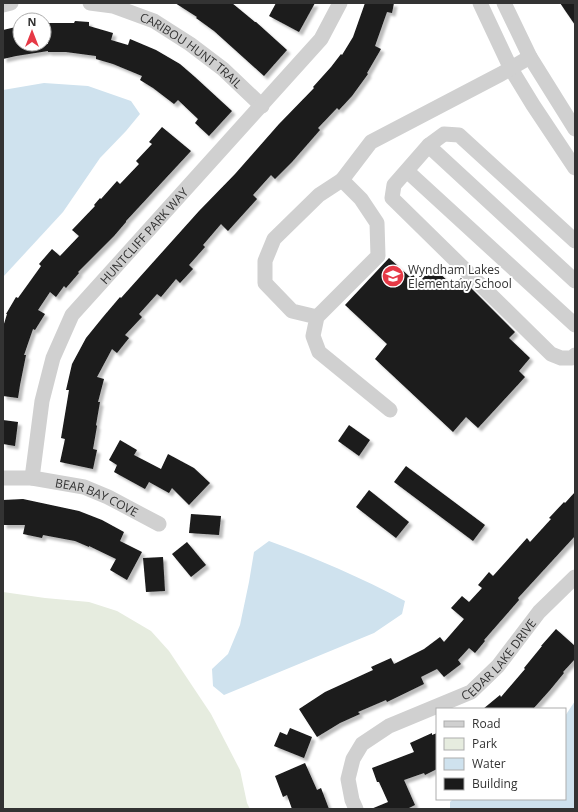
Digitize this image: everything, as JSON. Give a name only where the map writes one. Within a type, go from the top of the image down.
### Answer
[{"type":"street","points":[[3,5],[11,3]]},
{"type":"street","name":"CARIBOU HUNT TRAIL","points":[[90,3],[113,6],[154,21],[190,44],[223,69],[262,106]]},
{"type":"street","name":"HUNTCLIFF PARK WAY","points":[[32,478],[44,394],[53,358],[72,315],[262,106],[321,38],[340,3]]},
{"type":"street","points":[[480,3],[511,69],[575,168]]},
{"type":"street","points":[[504,3],[530,57],[575,129]]},
{"type":"street","points":[[317,317],[292,311],[265,283],[265,261],[274,239],[319,195],[342,180],[371,142],[511,69],[530,57]]},
{"type":"street","points":[[575,241],[458,134],[444,134],[429,145],[394,185],[392,198],[551,354],[560,358],[572,358],[575,355]]},
{"type":"street","points":[[429,145],[575,281]]},
{"type":"street","points":[[406,171],[575,325]]},
{"type":"street","points":[[342,180],[361,199],[377,224],[378,256],[317,317],[313,336],[319,352],[390,410]]},
{"type":"street","points":[[3,478],[32,478]]},
{"type":"street","name":"BEAR BAY COVE","points":[[32,478],[84,487],[108,497],[158,524]]},
{"type":"street","name":"CEDAR LAKE DRIVE","points":[[356,809],[352,800],[348,779],[353,759],[362,744],[389,726],[471,692],[498,666],[539,612],[575,577]]},
{"type":"green space","points":[[3,592],[89,602],[117,611],[151,631],[169,651],[211,714],[240,770],[247,803],[250,809],[3,809]]},
{"type":"water","points":[[44,83],[88,86],[131,101],[140,114],[100,158],[63,212],[3,277],[3,90]]},
{"type":"water","points":[[269,541],[304,554],[372,584],[405,601],[402,614],[374,633],[224,695],[213,686],[212,669],[228,654],[240,625],[254,552]]},
{"type":"water","points":[[575,701],[575,809],[450,809],[450,802],[452,800],[566,800],[566,714]]},
{"type":"building","points":[[175,3],[232,3],[287,50],[264,76],[214,31],[196,18],[197,17]]},
{"type":"building","points":[[276,3],[315,3],[299,32],[269,16]]},
{"type":"building","points":[[365,3],[394,3],[392,13],[387,12],[375,46],[381,49],[367,73],[368,74],[352,96],[339,110],[337,108],[318,128],[320,130],[292,162],[275,179],[271,175],[253,195],[257,199],[228,231],[221,224],[203,245],[205,247],[189,265],[193,269],[180,283],[176,279],[161,297],[157,294],[139,314],[142,317],[125,335],[129,338],[117,353],[112,349],[97,377],[104,379],[98,402],[100,402],[93,449],[97,450],[93,469],[60,462],[65,439],[61,438],[69,390],[66,390],[72,364],[86,338],[120,297],[121,298],[199,211],[314,88],[313,87],[341,54],[342,55],[353,37]]},
{"type":"building","points":[[560,3],[575,3],[575,25]]},
{"type":"building","points":[[75,21],[89,22],[89,26],[113,33],[111,40],[128,45],[130,39],[156,50],[180,64],[232,111],[209,136],[195,123],[198,119],[178,100],[174,104],[140,80],[142,76],[113,64],[96,59],[96,56],[66,52],[52,52],[52,23],[74,23]]},
{"type":"building","points":[[12,28],[12,52],[42,52],[3,59],[3,30]]},
{"type":"building","points":[[162,127],[191,151],[114,236],[78,272],[79,273],[66,288],[64,286],[56,297],[50,292],[38,310],[45,314],[35,330],[33,329],[24,355],[26,355],[18,398],[3,396],[3,327],[6,314],[16,297],[18,298],[41,266],[39,264],[52,249],[60,256],[79,236],[72,230],[117,181],[120,184],[139,164],[136,161],[152,144],[149,142]]},
{"type":"building","points":[[389,258],[410,277],[413,275],[420,281],[433,267],[453,286],[461,278],[515,332],[509,338],[530,358],[519,371],[525,377],[478,428],[466,417],[453,432],[375,359],[387,344],[345,305]]},
{"type":"building","points":[[3,420],[18,422],[15,446],[3,444]]},
{"type":"building","points":[[349,425],[370,440],[359,456],[338,441]]},
{"type":"building","points":[[120,440],[137,450],[134,455],[161,469],[168,454],[194,468],[210,483],[189,505],[172,488],[169,493],[149,482],[145,489],[114,472],[117,465],[109,460]]},
{"type":"building","points":[[406,466],[485,525],[473,541],[394,482]]},
{"type":"building","points":[[369,490],[409,522],[396,538],[356,507]]},
{"type":"building","points":[[575,492],[575,536],[518,598],[519,600],[484,640],[485,641],[475,653],[469,648],[458,660],[461,664],[444,677],[437,669],[421,677],[424,684],[387,702],[386,700],[358,712],[360,714],[340,723],[317,737],[299,709],[325,692],[373,670],[371,667],[391,658],[394,664],[424,649],[440,637],[444,642],[464,619],[451,608],[462,596],[469,602],[482,588],[478,585],[489,572],[493,576],[527,538],[530,542],[551,519],[549,518]]},
{"type":"building","points":[[23,499],[79,511],[102,520],[124,532],[120,541],[142,552],[127,580],[110,570],[116,559],[89,546],[75,541],[43,535],[42,538],[23,534],[25,525],[3,525],[3,500]]},
{"type":"building","points":[[191,514],[221,516],[219,535],[189,533]]},
{"type":"building","points":[[187,542],[206,565],[191,577],[172,554]]},
{"type":"building","points":[[163,557],[165,591],[146,592],[143,558]]},
{"type":"building","points":[[556,629],[575,646],[575,659],[534,708],[484,708],[500,695],[501,697],[525,669],[524,668]]},
{"type":"building","points":[[290,728],[312,737],[304,758],[274,746],[280,732],[287,735]]},
{"type":"building","points":[[432,733],[432,735],[436,733],[436,770],[425,775],[424,773],[404,780],[415,805],[407,809],[371,809],[388,802],[379,782],[377,782],[372,768],[414,752],[410,743]]},
{"type":"building","points":[[305,763],[317,790],[321,788],[329,809],[292,809],[287,795],[283,797],[275,776]]},
{"type":"place","name":"Wyndham Lakes Elementary School","points":[[393,276]]}]
